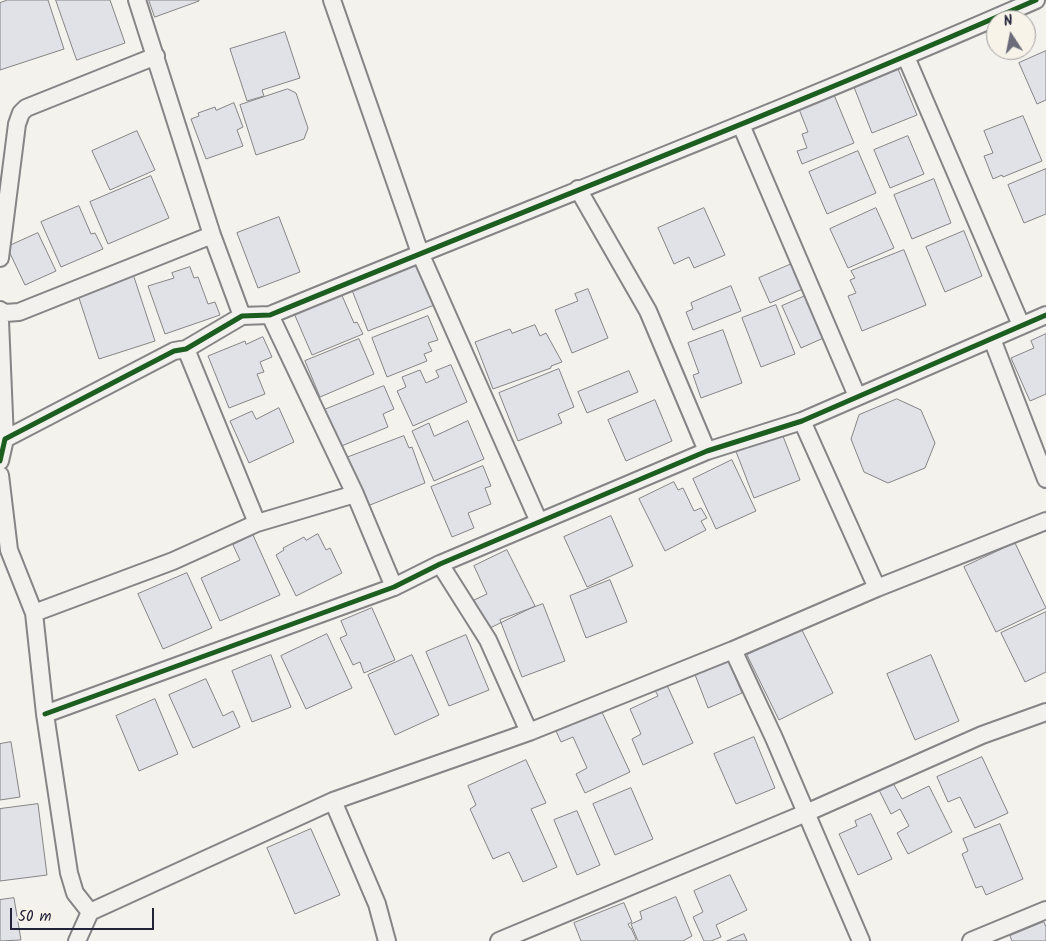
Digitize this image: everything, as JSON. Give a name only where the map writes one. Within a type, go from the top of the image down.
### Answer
[{"type":"street","points":[[137,0],[212,235],[242,316]]},
{"type":"street","points":[[332,0],[420,253],[539,522]]},
{"type":"street","points":[[5,439],[174,351],[186,348],[242,316],[270,316],[420,253],[906,57],[1036,0]]},
{"type":"street","points":[[0,258],[17,124],[21,112],[26,108],[156,56]]},
{"type":"street","points":[[906,57],[1021,325]]},
{"type":"street","points":[[741,125],[857,396]]},
{"type":"street","points":[[578,189],[648,311],[707,450]]},
{"type":"street","points":[[0,310],[5,313],[19,312],[212,235]]},
{"type":"street","points":[[45,714],[394,586],[440,564],[707,450],[802,421],[1046,315]]},
{"type":"street","points":[[270,316],[354,494],[394,586]]},
{"type":"street","points":[[0,321],[5,439],[0,461]]},
{"type":"street","points":[[992,339],[1046,479]]},
{"type":"street","points":[[186,348],[257,523]]},
{"type":"street","points":[[802,421],[877,588]]},
{"type":"street","points":[[0,475],[4,551],[34,613],[45,714],[69,872],[75,893],[90,912]]},
{"type":"street","points":[[34,613],[173,562],[257,523],[354,494]]},
{"type":"street","points":[[77,941],[90,912],[333,801],[529,732],[732,650],[877,588],[1046,521]]},
{"type":"street","points":[[440,564],[488,640],[529,732]]},
{"type":"street","points":[[732,650],[774,738],[861,941]]},
{"type":"street","points":[[499,941],[806,813],[982,735],[1046,712]]},
{"type":"street","points":[[333,801],[377,904],[387,941]]},
{"type":"street","points":[[971,941],[1046,910]]},
{"type":"building","points":[[8,0],[48,0],[64,49],[0,70],[0,3]]},
{"type":"building","points":[[56,0],[110,0],[125,43],[77,60]]},
{"type":"building","points":[[149,0],[199,0],[199,1],[155,17]]},
{"type":"building","points":[[285,32],[300,78],[262,90],[264,96],[247,101],[230,49]]},
{"type":"building","points":[[1046,51],[1046,100],[1037,104],[1019,63],[1026,60],[1036,60],[1036,55]]},
{"type":"building","points":[[896,64],[917,115],[872,133],[852,82]]},
{"type":"building","points":[[288,89],[296,93],[308,128],[304,139],[256,155],[240,105]]},
{"type":"building","points":[[832,90],[854,143],[802,164],[797,151],[807,148],[802,134],[808,132],[797,104]]},
{"type":"building","points":[[234,103],[243,127],[237,130],[243,146],[206,159],[191,119],[199,116],[198,113],[215,107],[216,110]]},
{"type":"building","points":[[1023,116],[1042,161],[1003,177],[1002,175],[993,179],[984,156],[993,153],[984,131]]},
{"type":"building","points":[[137,131],[155,170],[110,190],[92,151]]},
{"type":"building","points":[[908,136],[924,174],[890,188],[874,150]]},
{"type":"building","points":[[858,151],[876,193],[827,214],[809,172]]},
{"type":"building","points":[[1046,169],[1046,214],[1024,223],[1008,185]]},
{"type":"building","points":[[151,176],[169,218],[108,244],[90,202]]},
{"type":"building","points":[[934,179],[951,223],[912,239],[894,195]]},
{"type":"building","points":[[79,206],[91,234],[95,233],[103,249],[61,267],[41,222]]},
{"type":"building","points":[[704,208],[725,255],[694,268],[689,257],[674,264],[658,228]]},
{"type":"building","points":[[876,208],[894,248],[848,268],[830,229]]},
{"type":"building","points":[[279,217],[300,272],[258,288],[237,233]]},
{"type":"building","points":[[964,231],[982,276],[945,292],[926,247]]},
{"type":"building","points":[[38,233],[56,271],[25,285],[7,247]]},
{"type":"building","points":[[904,250],[926,305],[862,331],[848,296],[856,293],[850,280],[855,278],[851,271]]},
{"type":"building","points":[[419,259],[437,304],[368,331],[350,285]]},
{"type":"building","points":[[794,263],[805,288],[770,303],[759,278]]},
{"type":"building","points":[[190,267],[194,278],[198,277],[208,304],[215,302],[220,315],[165,334],[148,286],[174,278],[172,273]]},
{"type":"building","points":[[133,274],[155,341],[99,359],[77,292]]},
{"type":"building","points":[[731,286],[741,311],[693,330],[686,312],[693,309],[691,303]]},
{"type":"building","points":[[588,289],[608,338],[572,353],[555,310],[578,301],[575,294]]},
{"type":"building","points":[[340,291],[354,323],[357,322],[363,334],[312,355],[293,311]]},
{"type":"building","points":[[810,294],[828,336],[801,348],[782,306]]},
{"type":"building","points":[[776,305],[795,354],[761,367],[742,318]]},
{"type":"building","points":[[428,316],[438,340],[428,343],[432,351],[424,354],[427,361],[387,377],[372,338]]},
{"type":"building","points":[[535,325],[540,336],[546,333],[562,362],[551,366],[551,368],[493,389],[475,342],[510,329],[512,333]]},
{"type":"building","points":[[723,330],[742,383],[701,398],[693,375],[699,373],[688,343]]},
{"type":"building","points":[[1046,334],[1046,394],[1030,401],[1011,358],[1034,348],[1031,341]]},
{"type":"building","points":[[263,337],[272,357],[260,362],[264,372],[257,374],[265,394],[229,408],[208,356],[245,341],[246,344]]},
{"type":"building","points":[[359,339],[374,374],[320,397],[305,361]]},
{"type":"building","points":[[451,365],[467,402],[413,426],[397,391],[406,387],[402,377],[420,370],[426,383],[439,377],[436,371]]},
{"type":"building","points":[[559,369],[574,407],[558,414],[562,423],[518,441],[499,393]]},
{"type":"building","points":[[629,371],[638,392],[587,413],[578,392]]},
{"type":"building","points":[[384,386],[394,409],[383,414],[388,427],[339,447],[324,410]]},
{"type":"building","points":[[897,399],[921,410],[935,443],[925,468],[888,483],[864,472],[851,439],[859,415]]},
{"type":"building","points":[[655,400],[672,441],[626,461],[608,420]]},
{"type":"building","points":[[279,408],[294,442],[249,463],[230,421],[252,411],[256,419]]},
{"type":"building","points":[[468,421],[484,459],[434,481],[412,431],[429,423],[434,436]]},
{"type":"building","points":[[781,431],[800,480],[754,498],[735,449]]},
{"type":"building","points":[[404,436],[409,448],[412,447],[425,483],[365,507],[346,458]]},
{"type":"building","points":[[732,460],[756,511],[716,529],[693,479]]},
{"type":"building","points":[[483,466],[491,486],[485,488],[491,504],[468,513],[474,528],[452,537],[431,487]]},
{"type":"building","points":[[674,482],[678,490],[683,488],[694,511],[701,508],[707,518],[701,521],[706,530],[665,551],[639,499]]},
{"type":"building","points":[[611,516],[633,566],[587,587],[564,537]]},
{"type":"building","points":[[318,534],[326,550],[330,548],[342,573],[296,596],[276,555],[284,550],[283,548],[304,537],[306,540]]},
{"type":"building","points":[[253,535],[280,595],[220,621],[201,578],[240,560],[233,545]]},
{"type":"building","points":[[1015,543],[1046,608],[996,632],[964,567]]},
{"type":"building","points":[[507,550],[535,606],[488,629],[474,600],[487,594],[474,566]]},
{"type":"building","points":[[187,573],[212,628],[163,649],[138,594]]},
{"type":"building","points":[[610,580],[627,622],[586,638],[570,596]]},
{"type":"building","points":[[543,604],[565,661],[522,677],[500,620]]},
{"type":"building","points":[[372,608],[395,660],[364,673],[360,662],[353,665],[340,638],[347,635],[341,621]]},
{"type":"building","points":[[1046,612],[1046,672],[1025,682],[1001,633]]},
{"type":"building","points":[[801,628],[833,693],[779,720],[747,655]]},
{"type":"building","points":[[327,634],[352,688],[306,709],[281,656]]},
{"type":"building","points":[[466,635],[489,690],[449,706],[426,652]]},
{"type":"building","points":[[271,655],[291,707],[252,722],[232,671]]},
{"type":"building","points":[[412,655],[439,715],[395,735],[368,675]]},
{"type":"building","points":[[931,655],[959,721],[915,740],[887,674]]},
{"type":"building","points":[[727,658],[742,693],[708,708],[694,672]]},
{"type":"building","points":[[206,679],[223,716],[233,711],[240,727],[193,748],[169,695]]},
{"type":"building","points":[[667,685],[693,743],[643,765],[632,739],[641,734],[630,709],[658,696],[655,690]]},
{"type":"building","points":[[155,699],[178,754],[139,771],[116,716]]},
{"type":"building","points":[[601,710],[630,772],[585,793],[576,774],[587,768],[573,737],[561,742],[556,731]]},
{"type":"building","points":[[754,737],[775,788],[736,804],[714,754]]},
{"type":"building","points":[[11,742],[20,797],[0,800],[0,744]]},
{"type":"building","points":[[982,757],[1008,813],[975,828],[960,797],[948,802],[937,777]]},
{"type":"building","points":[[526,760],[546,803],[531,809],[557,867],[523,882],[509,852],[493,859],[470,809],[476,805],[468,786]]},
{"type":"building","points":[[893,783],[902,799],[929,786],[952,832],[908,854],[897,833],[909,826],[900,809],[891,814],[879,790]]},
{"type":"building","points":[[631,788],[653,839],[615,855],[593,804]]},
{"type":"building","points":[[38,804],[47,875],[0,881],[0,809]]},
{"type":"building","points":[[577,811],[600,865],[577,875],[554,820]]},
{"type":"building","points":[[871,814],[892,859],[858,875],[839,834],[857,826],[855,821]]},
{"type":"building","points":[[1000,824],[1023,879],[986,895],[982,886],[976,888],[962,854],[968,851],[963,839]]},
{"type":"building","points":[[311,829],[340,895],[295,914],[267,848]]},
{"type":"building","points":[[730,875],[747,910],[716,925],[721,937],[711,941],[704,941],[693,917],[703,912],[694,891]]},
{"type":"building","points":[[676,897],[692,936],[683,941],[638,941],[631,924],[642,919],[640,912]]},
{"type":"building","points":[[14,898],[21,940],[0,941],[0,900]]},
{"type":"building","points":[[624,903],[632,922],[628,924],[636,939],[635,941],[581,941],[574,923]]},
{"type":"building","points":[[1044,922],[1046,941],[1012,941],[1010,936]]},
{"type":"building","points":[[744,934],[747,941],[727,941]]},
{"type":"cycle path","points":[[0,461],[5,439],[174,351],[186,349],[242,316],[270,315],[750,121],[1036,0]]},
{"type":"cycle path","points":[[45,714],[394,587],[440,564],[707,451],[802,421],[1046,315]]}]
